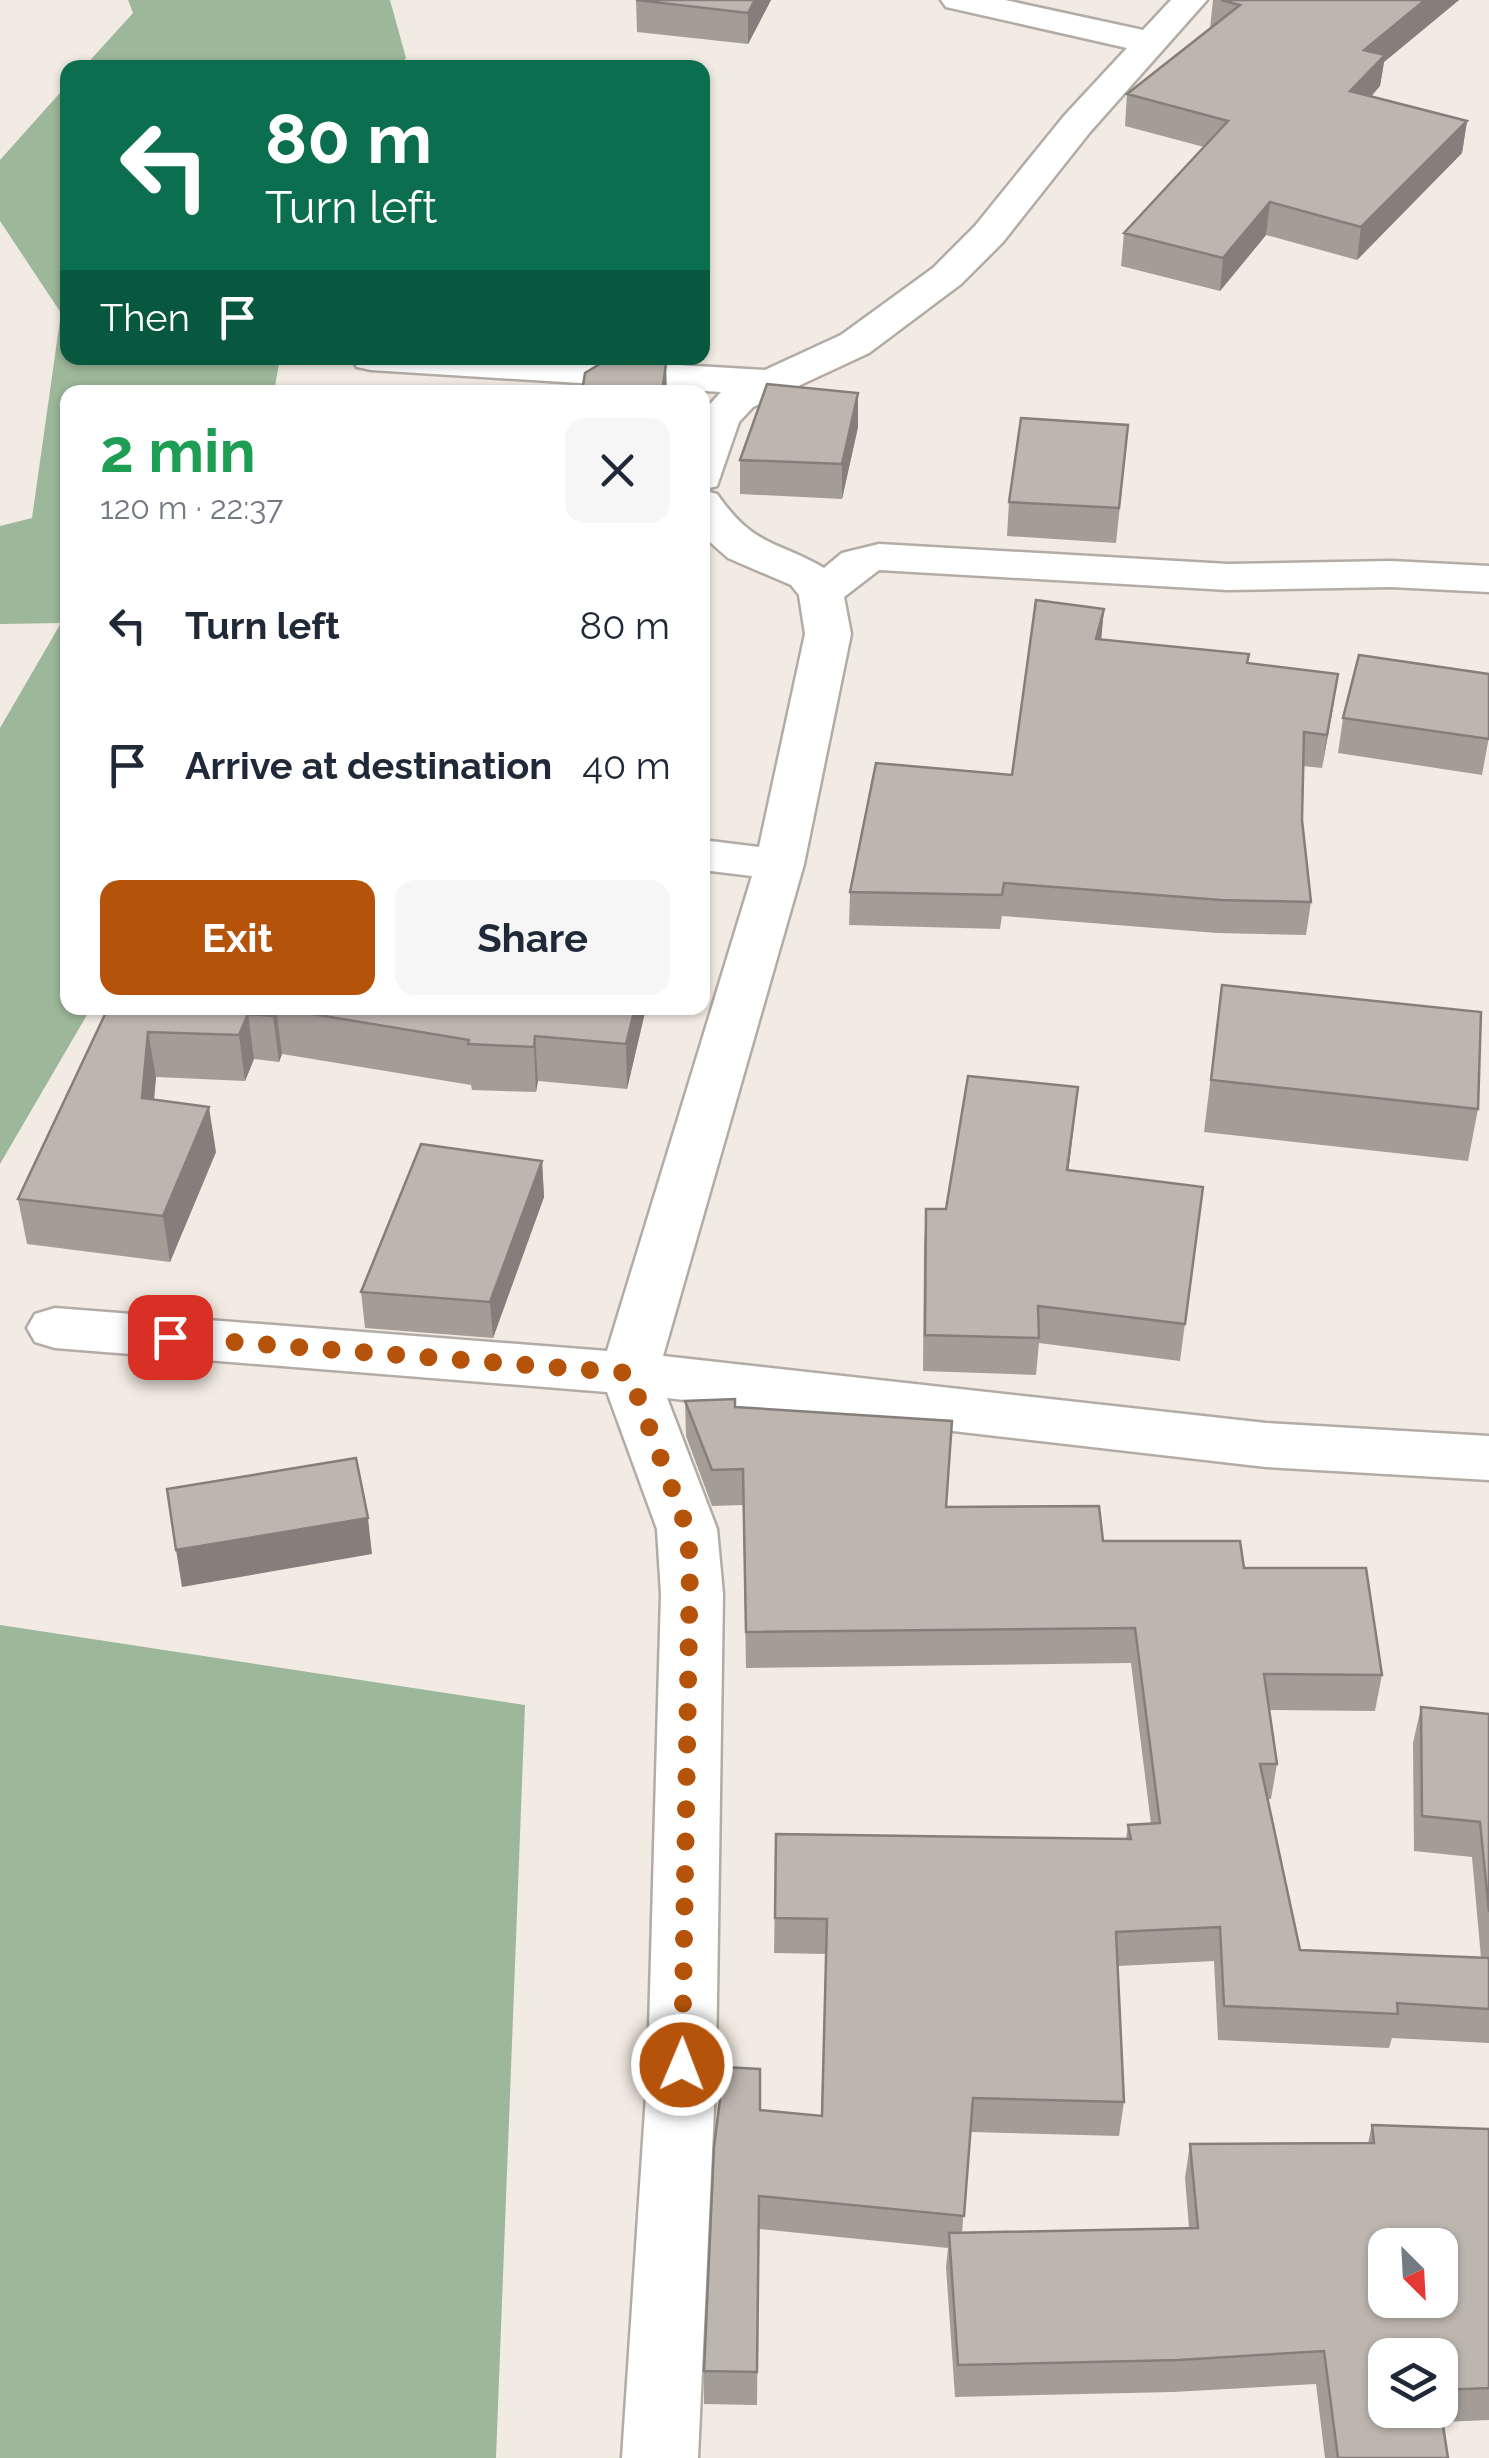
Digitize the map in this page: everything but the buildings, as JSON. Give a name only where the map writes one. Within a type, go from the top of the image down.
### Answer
[{"type":"street","points":[[958,0],[1148,42]]},
{"type":"street","points":[[710,448],[718,420],[738,398],[855,344],[947,276],[989,234],[1148,42],[1190,0]]},
{"type":"street","points":[[484,365],[776,383]]},
{"type":"street","points":[[660,2458],[682,2065],[692,1594],[687,1529],[629,1373],[780,864],[828,634],[822,594],[807,576],[743,549],[710,520]]},
{"type":"street","points":[[822,594],[858,562],[880,557],[1228,577],[1391,574],[1489,579]]},
{"type":"street","points":[[710,857],[780,864]]},
{"type":"street","points":[[54,1328],[629,1373],[1266,1445],[1489,1458]]},
{"type":"green space","points":[[128,0],[390,0],[406,58],[90,60],[133,13]]},
{"type":"green space","points":[[60,93],[60,311],[0,221],[0,160]]},
{"type":"green space","points":[[60,320],[60,365],[279,365],[275,385],[60,385],[60,623],[0,624],[0,526],[32,518]]},
{"type":"green space","points":[[60,625],[60,1015],[87,1015],[0,1164],[0,728]]},
{"type":"green space","points":[[0,1625],[525,1705],[496,2458],[0,2458]]},
{"type":"route","points":[[170,1337],[629,1373],[687,1529],[690,1562],[682,2065]]}]
